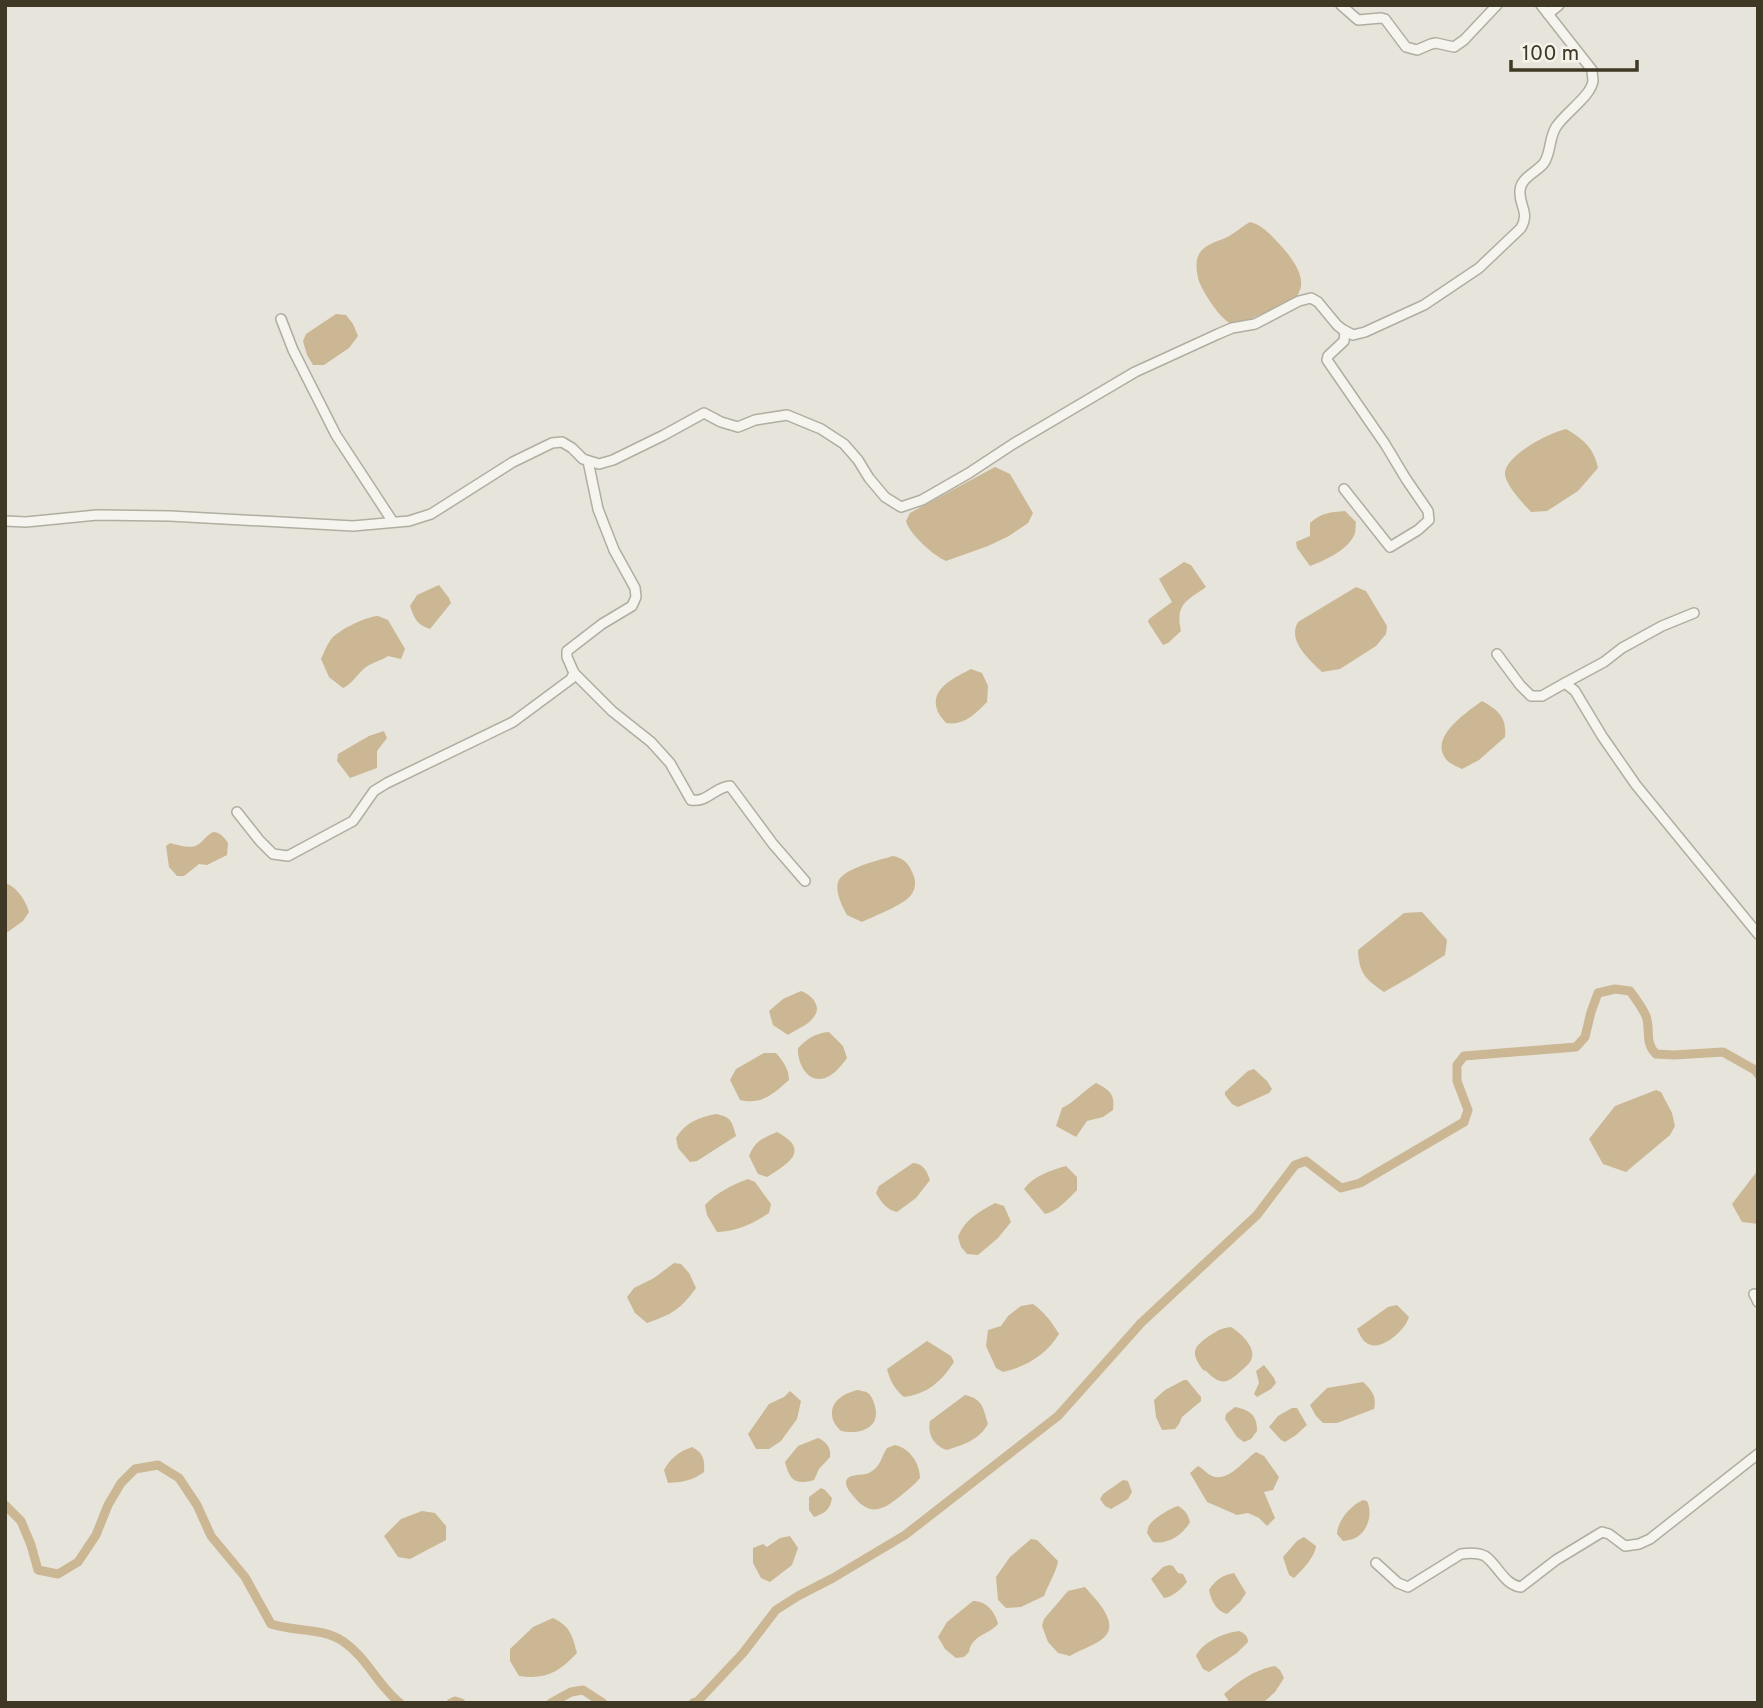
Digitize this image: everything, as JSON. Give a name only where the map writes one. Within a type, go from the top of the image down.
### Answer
[{"type":"street","points":[[1341,5],[1359,20],[1385,19],[1406,47],[1417,50],[1431,44],[1454,47],[1497,5]]},
{"type":"street","points":[[5,522],[97,515],[170,516],[353,526],[409,521],[431,514],[513,463],[552,443],[562,442],[587,461],[599,464],[613,460],[704,413],[738,427],[755,420],[787,415],[821,429],[844,444],[885,497],[901,507],[922,500],[1135,372],[1218,334],[1255,324],[1311,298],[1345,331],[1353,335],[1366,332],[1424,305],[1479,268],[1521,228],[1525,219],[1520,190],[1522,184],[1544,163],[1553,132],[1559,122],[1587,94],[1593,82],[1591,70],[1541,5]]},
{"type":"street","points":[[1548,14],[1559,5]]},
{"type":"street","points":[[281,318],[293,350],[336,435],[393,522]]},
{"type":"street","points":[[1344,489],[1390,547],[1429,520],[1428,511],[1327,360],[1344,341],[1345,331]]},
{"type":"street","points":[[587,461],[598,509],[614,550],[635,588],[636,597],[632,606],[567,650],[566,657],[573,673],[612,711],[651,742],[670,763],[691,800],[698,802],[724,786],[730,786],[773,844],[805,881]]},
{"type":"street","points":[[1497,654],[1531,696],[1542,696],[1604,662],[1642,637],[1694,613]]},
{"type":"street","points":[[237,812],[273,854],[288,856],[354,821],[374,791],[387,783],[513,722],[572,679],[573,673]]},
{"type":"street","points":[[1565,683],[1575,691],[1636,785],[1758,934]]},
{"type":"street","points":[[1376,1563],[1398,1583],[1408,1587],[1461,1554],[1484,1555],[1513,1586],[1521,1587],[1556,1560],[1602,1532],[1625,1546],[1650,1539],[1758,1454]]},
{"type":"shaded area","points":[[1250,222],[1268,232],[1280,244],[1298,271],[1301,287],[1297,296],[1285,303],[1233,324],[1223,318],[1207,297],[1198,278],[1198,257],[1209,245],[1230,236]]},
{"type":"shaded area","points":[[336,314],[346,315],[358,336],[349,348],[324,365],[313,365],[303,341],[306,334]]},
{"type":"shaded area","points":[[1566,429],[1587,445],[1598,468],[1578,491],[1547,511],[1531,512],[1509,485],[1505,475],[1506,468],[1529,446]]},
{"type":"shaded area","points":[[995,467],[1010,474],[1033,513],[1028,523],[988,546],[946,561],[929,550],[908,526],[906,521],[910,513]]},
{"type":"shaded area","points":[[1345,511],[1356,522],[1352,539],[1336,554],[1310,566],[1297,548],[1296,542],[1310,536],[1310,523],[1318,517]]},
{"type":"shaded area","points":[[1184,562],[1191,565],[1206,587],[1181,608],[1181,631],[1163,645],[1148,622],[1172,602],[1159,579]]},
{"type":"shaded area","points":[[439,585],[451,603],[430,629],[417,621],[410,606],[417,595]]},
{"type":"shaded area","points":[[1356,587],[1366,591],[1387,626],[1386,634],[1376,646],[1340,669],[1322,672],[1297,643],[1295,629],[1298,622]]},
{"type":"shaded area","points":[[378,616],[388,620],[405,649],[401,659],[388,656],[371,664],[343,688],[329,677],[321,659],[326,648],[332,638],[341,631],[360,621]]},
{"type":"shaded area","points":[[971,669],[982,673],[988,686],[987,702],[964,721],[946,723],[938,711],[937,695],[946,684]]},
{"type":"shaded area","points":[[1482,701],[1503,719],[1505,737],[1479,760],[1462,769],[1445,758],[1443,740],[1453,725]]},
{"type":"shaded area","points":[[384,731],[387,738],[377,751],[377,768],[350,778],[337,761],[338,754],[369,736]]},
{"type":"shaded area","points":[[213,832],[222,835],[228,843],[227,855],[207,865],[199,864],[184,876],[177,876],[169,867],[166,846],[170,843],[196,846]]},
{"type":"shaded area","points":[[893,856],[903,860],[911,870],[915,884],[911,895],[896,906],[862,922],[847,915],[837,890],[841,877],[862,865]]},
{"type":"shaded area","points":[[5,883],[20,894],[29,912],[23,921],[5,934]]},
{"type":"shaded area","points":[[1422,912],[1447,940],[1445,955],[1384,992],[1364,975],[1358,950],[1404,913]]},
{"type":"shaded area","points":[[801,991],[815,1002],[816,1014],[808,1023],[788,1035],[773,1025],[769,1011],[783,999]]},
{"type":"shaded area","points":[[829,1032],[843,1046],[847,1058],[838,1070],[828,1077],[813,1078],[801,1065],[798,1048],[812,1037]]},
{"type":"shaded area","points":[[764,1053],[776,1053],[785,1065],[789,1080],[761,1100],[740,1100],[730,1080],[736,1069]]},
{"type":"shaded area","points":[[1254,1069],[1272,1089],[1269,1093],[1238,1107],[1232,1104],[1225,1092],[1248,1071]]},
{"type":"shaded area","points":[[1096,1083],[1110,1093],[1113,1110],[1103,1117],[1087,1121],[1076,1137],[1056,1126],[1062,1108]]},
{"type":"shaded area","points":[[1656,1090],[1661,1092],[1672,1113],[1675,1126],[1670,1135],[1626,1172],[1603,1164],[1589,1139],[1615,1106]]},
{"type":"shaded area","points":[[716,1114],[730,1120],[736,1136],[697,1161],[690,1162],[678,1148],[676,1138],[693,1121]]},
{"type":"shaded area","points":[[777,1132],[793,1145],[793,1156],[783,1167],[767,1177],[758,1174],[749,1156],[754,1146]]},
{"type":"shaded area","points":[[913,1163],[924,1168],[930,1180],[916,1198],[897,1212],[893,1211],[876,1193],[879,1186]]},
{"type":"shaded area","points":[[1066,1166],[1077,1177],[1077,1190],[1058,1207],[1045,1214],[1024,1189],[1038,1177]]},
{"type":"shaded area","points":[[1758,1170],[1758,1224],[1742,1222],[1732,1204]]},
{"type":"shaded area","points":[[748,1179],[755,1182],[771,1204],[769,1213],[744,1226],[717,1232],[707,1215],[705,1205],[725,1189]]},
{"type":"shaded area","points":[[995,1203],[1004,1206],[1011,1222],[998,1238],[978,1255],[967,1254],[958,1237],[964,1225]]},
{"type":"shaded area","points":[[674,1263],[681,1264],[689,1273],[696,1288],[675,1310],[647,1323],[635,1313],[627,1297],[634,1288],[654,1278]]},
{"type":"shaded area","points":[[1033,1304],[1048,1317],[1059,1334],[1035,1359],[1003,1372],[996,1368],[986,1346],[988,1330],[1001,1326],[1008,1316],[1021,1306]]},
{"type":"shaded area","points":[[1397,1305],[1409,1317],[1404,1327],[1382,1344],[1366,1343],[1357,1329],[1388,1307]]},
{"type":"shaded area","points":[[1231,1327],[1248,1342],[1252,1357],[1232,1378],[1220,1381],[1203,1370],[1196,1359],[1195,1351],[1209,1336]]},
{"type":"shaded area","points":[[927,1341],[951,1356],[954,1362],[933,1386],[904,1397],[893,1384],[887,1369]]},
{"type":"shaded area","points":[[1264,1365],[1276,1383],[1257,1397],[1254,1394],[1259,1383],[1256,1371]]},
{"type":"shaded area","points":[[1187,1380],[1201,1397],[1201,1401],[1182,1417],[1175,1429],[1162,1430],[1156,1417],[1154,1400],[1165,1390]]},
{"type":"shaded area","points":[[1363,1382],[1373,1394],[1374,1409],[1337,1423],[1323,1423],[1316,1416],[1310,1405],[1327,1388]]},
{"type":"shaded area","points":[[857,1390],[867,1392],[871,1396],[876,1412],[873,1424],[855,1432],[841,1431],[833,1420],[833,1408],[842,1397]]},
{"type":"shaded area","points":[[790,1391],[801,1401],[797,1419],[781,1441],[769,1449],[756,1449],[748,1434],[769,1404]]},
{"type":"shaded area","points":[[965,1395],[979,1402],[988,1424],[975,1438],[947,1450],[932,1439],[930,1421]]},
{"type":"shaded area","points":[[1235,1407],[1249,1412],[1256,1421],[1257,1431],[1251,1439],[1244,1442],[1237,1437],[1225,1419],[1226,1414]]},
{"type":"shaded area","points":[[1297,1408],[1307,1425],[1285,1442],[1269,1427],[1278,1416]]},
{"type":"shaded area","points":[[818,1438],[828,1446],[830,1457],[819,1469],[814,1480],[794,1480],[785,1462],[798,1446]]},
{"type":"shaded area","points":[[895,1445],[905,1449],[913,1457],[920,1478],[885,1507],[867,1508],[849,1490],[847,1480],[851,1476],[873,1471],[887,1448]]},
{"type":"shaded area","points":[[692,1447],[702,1457],[704,1472],[687,1480],[668,1483],[664,1470],[679,1453]]},
{"type":"shaded area","points":[[1256,1452],[1264,1456],[1279,1477],[1273,1490],[1264,1492],[1275,1518],[1267,1526],[1248,1513],[1237,1515],[1207,1502],[1190,1473],[1198,1466],[1212,1476],[1224,1476]]},
{"type":"shaded area","points":[[1123,1480],[1128,1481],[1132,1492],[1128,1499],[1111,1509],[1105,1506],[1100,1499],[1103,1494]]},
{"type":"shaded area","points":[[821,1488],[832,1498],[826,1510],[814,1517],[809,1510],[809,1497]]},
{"type":"shaded area","points":[[1363,1500],[1367,1501],[1369,1506],[1366,1527],[1355,1538],[1343,1541],[1337,1534],[1342,1519]]},
{"type":"shaded area","points":[[1178,1506],[1188,1517],[1190,1522],[1187,1527],[1169,1540],[1153,1542],[1147,1533],[1150,1524],[1160,1515]]},
{"type":"shaded area","points":[[422,1511],[435,1513],[446,1526],[446,1540],[410,1559],[398,1557],[384,1536],[401,1519]]},
{"type":"shaded area","points":[[790,1536],[798,1548],[792,1565],[770,1582],[761,1578],[753,1563],[753,1548],[763,1544],[767,1547],[780,1538]]},
{"type":"shaded area","points":[[1304,1537],[1316,1546],[1308,1563],[1294,1578],[1289,1575],[1283,1557]]},
{"type":"shaded area","points":[[1031,1539],[1037,1540],[1058,1561],[1056,1569],[1044,1596],[1021,1607],[1006,1608],[998,1600],[996,1577],[1010,1557]]},
{"type":"shaded area","points":[[1169,1565],[1183,1574],[1187,1582],[1174,1594],[1164,1598],[1151,1579],[1163,1567]]},
{"type":"shaded area","points":[[1234,1573],[1246,1593],[1227,1614],[1215,1605],[1209,1590],[1220,1578]]},
{"type":"shaded area","points":[[1085,1587],[1109,1620],[1107,1634],[1070,1656],[1058,1653],[1048,1642],[1042,1626],[1044,1619],[1068,1591]]},
{"type":"shaded area","points":[[973,1601],[989,1608],[998,1624],[973,1642],[964,1657],[956,1658],[945,1649],[938,1637],[947,1622]]},
{"type":"shaded area","points":[[553,1618],[570,1632],[577,1653],[551,1673],[537,1677],[519,1676],[510,1661],[510,1649],[533,1627]]},
{"type":"shaded area","points":[[1239,1631],[1245,1635],[1248,1642],[1209,1672],[1203,1669],[1196,1656],[1203,1646],[1220,1636]]},
{"type":"shaded area","points":[[1275,1666],[1284,1678],[1275,1692],[1263,1703],[1230,1703],[1224,1694],[1230,1689],[1254,1673]]},
{"type":"waterway","points":[[693,1703],[698,1701],[743,1653],[776,1610],[905,1535],[1058,1416],[1141,1323],[1257,1215],[1295,1165],[1306,1161],[1341,1188],[1360,1183],[1464,1122],[1468,1110],[1457,1081],[1457,1065],[1464,1056],[1576,1047],[1585,1037],[1598,993],[1615,989],[1630,991],[1641,1006],[1646,1016],[1650,1045],[1656,1054],[1723,1052],[1758,1074]]},
{"type":"waterway","points":[[5,1505],[21,1521],[38,1570],[58,1574],[78,1562],[96,1535],[108,1505],[121,1483],[135,1469],[158,1465],[179,1478],[197,1505],[211,1536],[245,1577],[271,1624],[336,1637],[360,1656],[400,1703]]},
{"type":"waterway","points":[[551,1703],[571,1692],[583,1690],[603,1703]]},
{"type":"waterway","points":[[451,1703],[461,1703]]}]
